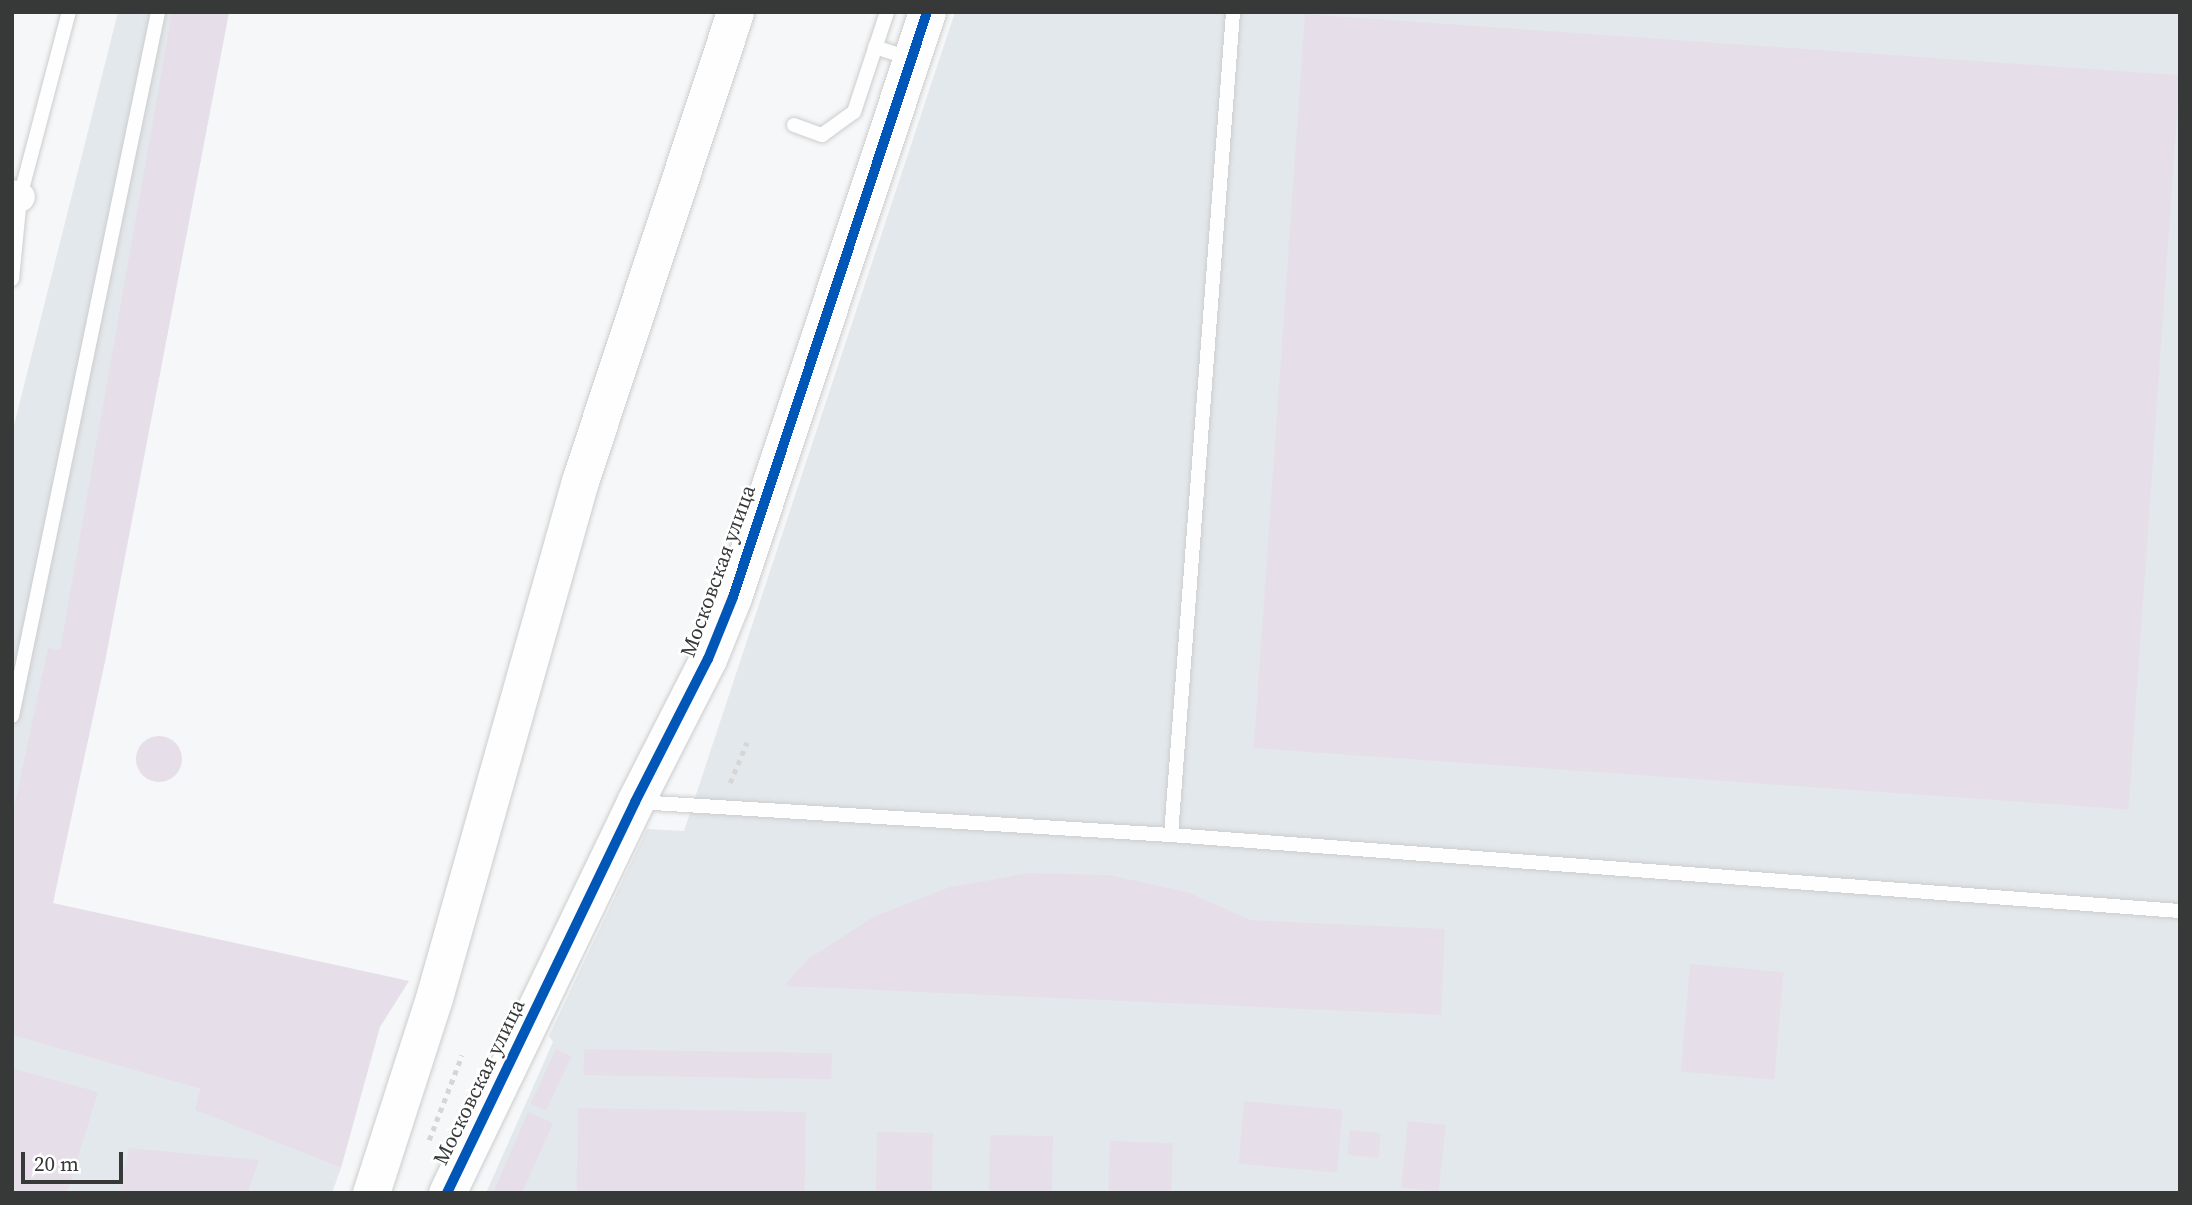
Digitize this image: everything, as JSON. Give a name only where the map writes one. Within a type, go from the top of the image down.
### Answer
[{"type":"street","points":[[371,1193],[434,998],[580,481],[735,12]]},
{"type":"street","name":"Московская улица","points":[[447,1193],[635,802],[708,659],[733,597],[927,12]]},
{"type":"lane","points":[[12,279],[16,196],[69,12]]},
{"type":"lane","points":[[12,716],[158,12]]},
{"type":"lane","points":[[794,125],[822,135],[854,112],[887,12]]},
{"type":"lane","points":[[1171,835],[1233,12]]},
{"type":"lane","points":[[875,47],[912,59]]},
{"type":"lane","points":[[635,802],[1171,835],[2180,911]]},
{"type":"path","points":[[720,807],[747,743]]},
{"type":"path","points":[[428,1143],[462,1055]]},
{"type":"shaded area","points":[[118,12],[229,12],[105,661],[23,1036],[200,1089],[196,1110],[341,1168],[332,1193],[12,1193],[12,433]]},
{"type":"shaded area","points":[[955,12],[2180,12],[2180,1193],[486,1193],[553,1042],[549,1036],[647,829],[684,831]]},
{"type":"building","points":[[172,12],[229,12],[105,661],[53,903],[409,981],[380,1027],[341,1168],[195,1110],[200,1089],[12,1035],[12,817],[48,648],[60,650]]},
{"type":"building","points":[[1305,14],[2180,75],[2129,809],[1254,748]]},
{"type":"building","points":[[159,736],[175,743],[182,759],[175,775],[159,782],[143,775],[136,759],[143,743]]},
{"type":"building","points":[[1029,873],[1109,875],[1187,892],[1251,920],[1445,929],[1441,1015],[784,986],[808,959],[875,916],[950,887]]},
{"type":"building","points":[[1690,964],[1784,972],[1774,1080],[1681,1072]]},
{"type":"building","points":[[556,1049],[571,1056],[546,1111],[531,1103]]},
{"type":"building","points":[[584,1049],[832,1053],[832,1079],[584,1075]]},
{"type":"building","points":[[12,1068],[98,1092],[67,1193],[12,1193]]},
{"type":"building","points":[[1244,1101],[1343,1110],[1337,1172],[1239,1164]]},
{"type":"building","points":[[578,1108],[806,1112],[805,1193],[577,1193]]},
{"type":"building","points":[[528,1112],[553,1123],[522,1193],[493,1193]]},
{"type":"building","points":[[1408,1121],[1446,1125],[1439,1192],[1401,1188]]},
{"type":"building","points":[[1350,1130],[1381,1133],[1378,1158],[1347,1155]]},
{"type":"building","points":[[877,1132],[933,1133],[932,1193],[876,1193]]},
{"type":"building","points":[[990,1135],[1053,1136],[1052,1193],[989,1193]]},
{"type":"building","points":[[1110,1141],[1173,1143],[1171,1193],[1108,1193]]},
{"type":"building","points":[[129,1148],[259,1160],[248,1193],[119,1193]]},
{"type":"cycle path","points":[[447,1193],[635,802],[708,659],[733,597],[927,12]]}]
